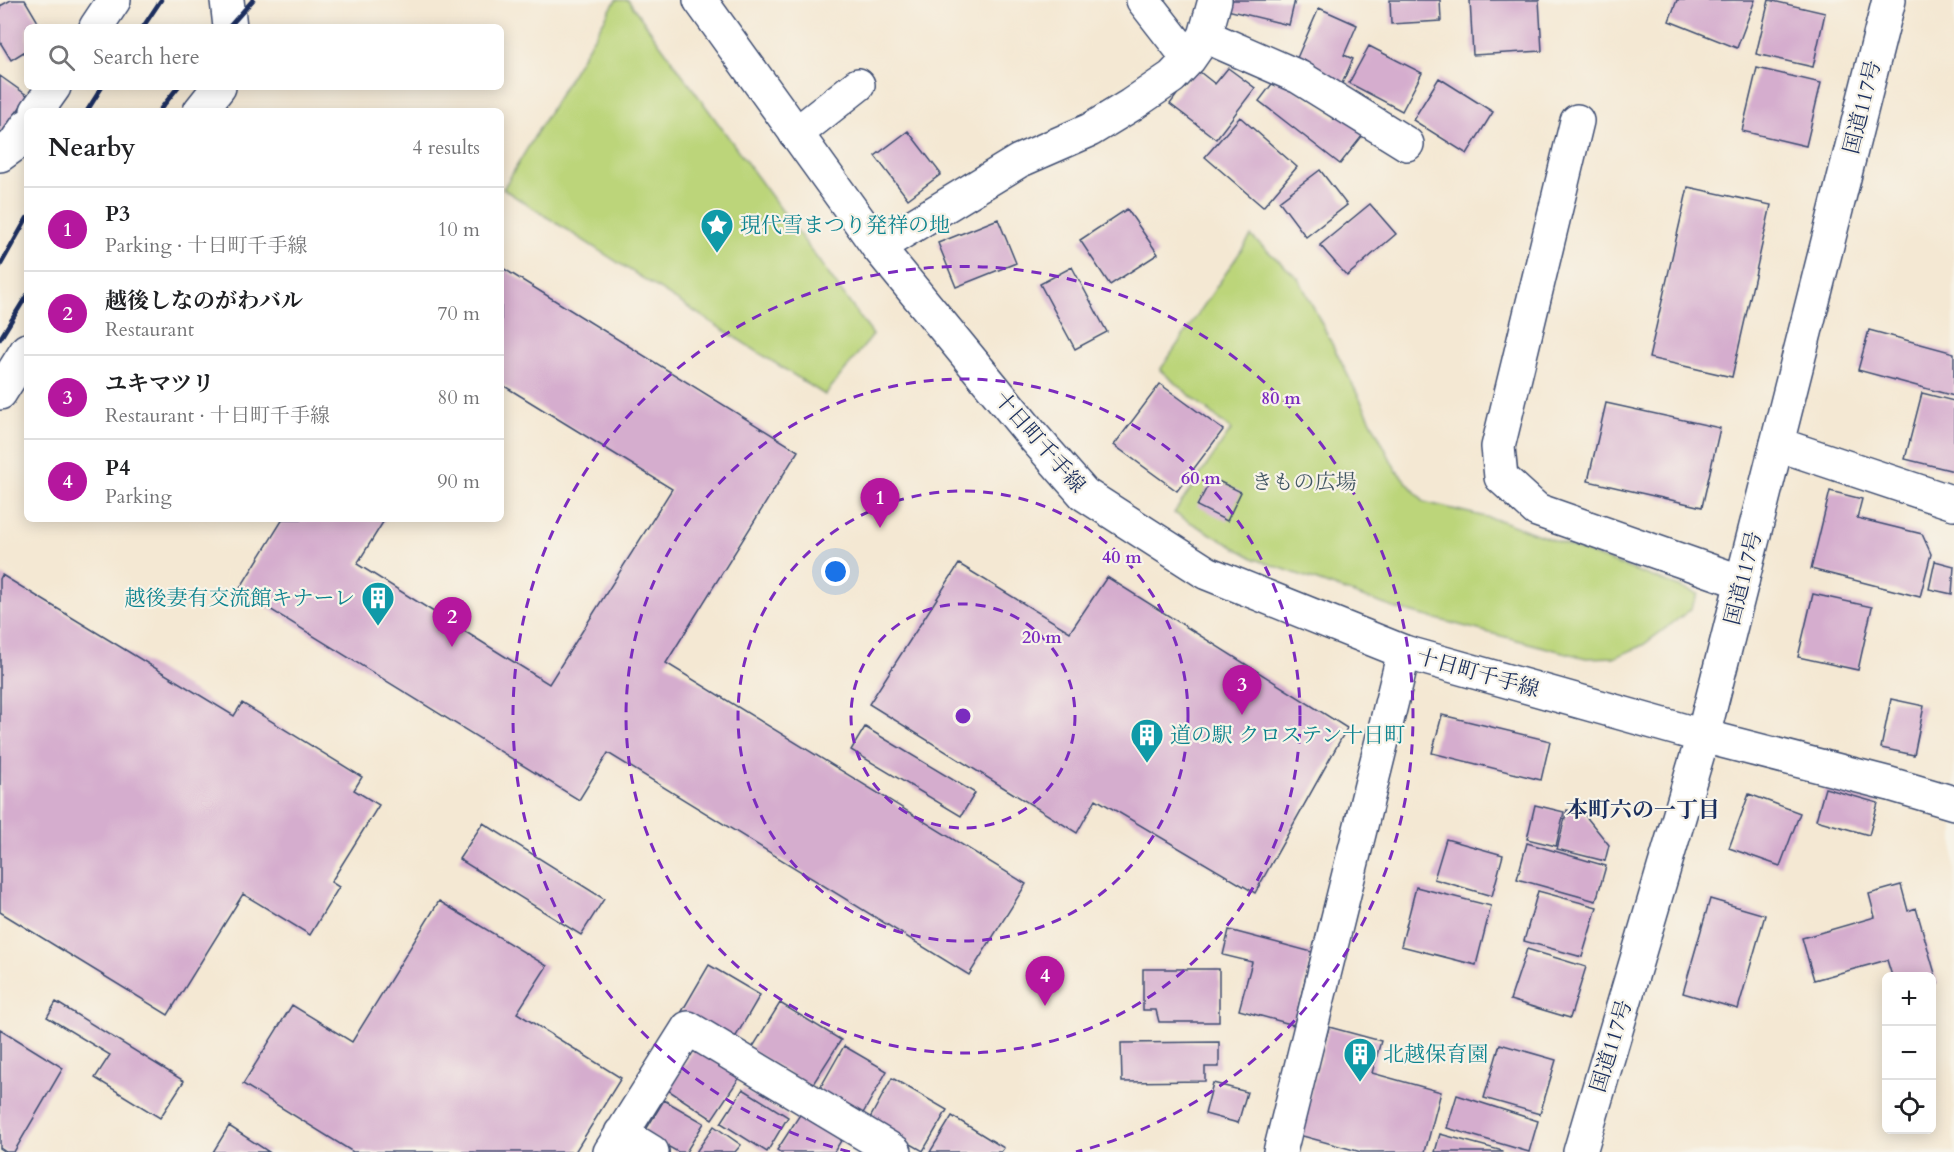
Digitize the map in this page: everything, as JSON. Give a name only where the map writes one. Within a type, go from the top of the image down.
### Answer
[{"type":"main road","points":[[98,24],[114,0]]},
{"type":"main road","points":[[227,0],[230,24]]},
{"type":"main road","name":"十日町千手線","points":[[700,0],[878,247],[1033,436],[1084,494],[1207,573],[1404,652],[1703,736],[1890,784],[1954,803]]},
{"type":"main road","points":[[1143,0],[1197,48],[1299,77],[1407,144]]},
{"type":"main road","points":[[878,247],[1019,160],[1090,130],[1172,77],[1197,48],[1215,0]]},
{"type":"main road","name":"国道117号","points":[[1580,1152],[1703,736],[1888,0]]},
{"type":"main road","points":[[796,134],[858,85]]},
{"type":"main road","points":[[39,108],[52,90]]},
{"type":"main road","points":[[202,108],[217,90]]},
{"type":"main road","points":[[1577,121],[1498,447],[1501,477],[1537,510],[1742,582]]},
{"type":"main road","points":[[0,155],[14,145],[24,130]]},
{"type":"main road","points":[[0,393],[24,355]]},
{"type":"main road","points":[[1777,444],[1954,503]]},
{"type":"main road","points":[[1280,1152],[1404,652]]},
{"type":"main road","points":[[652,1152],[615,1143],[688,1028],[894,1152]]},
{"type":"green space","points":[[616,0],[628,0],[873,335],[825,395],[504,190]]},
{"type":"green space","name":"きもの広場","points":[[1251,236],[1299,279],[1396,470],[1424,502],[1502,521],[1698,594],[1690,610],[1643,645],[1616,657],[1586,658],[1394,608],[1255,559],[1174,513],[1231,430],[1160,370]]},
{"type":"building","points":[[11,0],[25,0],[39,24],[24,24],[24,52],[11,60],[0,42],[0,6]]},
{"type":"building","points":[[1229,0],[1295,0],[1289,25],[1227,10]]},
{"type":"building","points":[[1390,0],[1440,0],[1441,21],[1391,24]]},
{"type":"building","points":[[1470,0],[1539,0],[1542,51],[1473,55]]},
{"type":"building","points":[[1677,0],[1755,0],[1737,48],[1669,21]]},
{"type":"building","points":[[1769,0],[1825,13],[1813,67],[1756,54]]},
{"type":"building","points":[[1319,8],[1357,25],[1344,55],[1353,59],[1340,88],[1293,67]]},
{"type":"building","points":[[1369,46],[1422,73],[1402,111],[1349,83]]},
{"type":"building","points":[[1228,68],[1255,88],[1216,139],[1170,104],[1196,69],[1215,84]]},
{"type":"building","points":[[1757,68],[1821,83],[1806,146],[1742,131]]},
{"type":"building","points":[[0,76],[28,96],[0,135]]},
{"type":"building","points":[[1278,76],[1335,120],[1345,106],[1370,126],[1340,164],[1259,101]]},
{"type":"building","points":[[1439,78],[1493,112],[1467,154],[1413,120]]},
{"type":"building","points":[[1240,117],[1297,167],[1263,207],[1205,157]]},
{"type":"building","points":[[908,131],[941,174],[908,199],[875,156]]},
{"type":"building","points":[[1320,170],[1347,205],[1306,237],[1279,201]]},
{"type":"building","points":[[1688,187],[1771,205],[1732,377],[1649,358]]},
{"type":"building","points":[[1370,204],[1396,234],[1347,276],[1320,245]]},
{"type":"building","points":[[1127,209],[1158,254],[1110,285],[1080,240]]},
{"type":"building","points":[[998,219],[1016,263],[956,287],[938,243]]},
{"type":"building","points":[[1072,267],[1107,332],[1075,349],[1040,284]]},
{"type":"building","name":"越後妻有交流館キナーレ","points":[[504,269],[798,451],[666,663],[1026,884],[969,975],[608,753],[579,800],[239,590],[281,522],[383,522],[357,564],[549,684],[672,489],[504,386]]},
{"type":"building","points":[[1869,330],[1954,353],[1954,396],[1858,370]]},
{"type":"building","points":[[1160,384],[1223,430],[1177,491],[1114,445]]},
{"type":"building","points":[[1922,393],[1954,401],[1954,471],[1905,459]]},
{"type":"building","points":[[1606,403],[1720,428],[1702,507],[1588,481]]},
{"type":"building","points":[[1212,478],[1241,492],[1227,521],[1197,506]]},
{"type":"building","points":[[1830,491],[1862,499],[1857,518],[1922,534],[1931,554],[1920,597],[1811,569]]},
{"type":"building","points":[[1935,561],[1954,566],[1952,594],[1929,589]]},
{"type":"building","name":"道の駅 クロステン十日町","points":[[959,564],[1070,632],[1107,577],[1347,728],[1255,893],[1096,799],[1077,833],[869,704]]},
{"type":"building","points":[[2,575],[234,716],[242,703],[362,777],[354,790],[379,805],[331,882],[339,887],[310,935],[243,894],[168,1015],[0,912],[0,579]]},
{"type":"building","points":[[1813,594],[1872,607],[1858,670],[1798,657]]},
{"type":"building","points":[[1891,699],[1924,706],[1914,755],[1881,748]]},
{"type":"building","points":[[1442,715],[1550,741],[1541,780],[1432,753]]},
{"type":"building","points":[[865,727],[975,793],[961,816],[851,750]]},
{"type":"building","points":[[1825,788],[1878,803],[1869,835],[1816,820]]},
{"type":"building","points":[[1749,794],[1800,813],[1780,866],[1729,848]]},
{"type":"building","points":[[1535,805],[1564,812],[1556,846],[1527,839]]},
{"type":"building","points":[[1567,810],[1584,814],[1609,845],[1605,861],[1557,849]]},
{"type":"building","points":[[483,823],[604,899],[581,935],[459,859]]},
{"type":"building","points":[[1446,839],[1503,855],[1492,896],[1434,879]]},
{"type":"building","points":[[1527,843],[1606,866],[1596,901],[1517,879]]},
{"type":"building","points":[[1901,885],[1908,911],[1916,908],[1935,972],[1891,972],[1887,960],[1814,980],[1802,938],[1875,917],[1869,894]]},
{"type":"building","points":[[1416,887],[1491,906],[1476,965],[1401,946]]},
{"type":"building","points":[[1538,891],[1597,907],[1582,957],[1524,941]]},
{"type":"building","points":[[1710,899],[1765,915],[1738,1009],[1683,993]]},
{"type":"building","points":[[439,901],[547,966],[517,1013],[621,1078],[575,1152],[353,1152],[243,1084],[292,1005],[352,1042]]},
{"type":"building","points":[[1229,930],[1312,952],[1294,1025],[1239,1010],[1252,962],[1223,955]]},
{"type":"building","points":[[1527,949],[1586,967],[1570,1018],[1510,1000]]},
{"type":"building","points":[[709,965],[760,995],[732,1043],[681,1013]]},
{"type":"building","points":[[1143,969],[1219,969],[1219,1022],[1159,1022],[1156,1010],[1143,1010]]},
{"type":"building","points":[[56,1002],[184,1081],[160,1118],[95,1078],[110,1055],[47,1017]]},
{"type":"building","points":[[780,1003],[841,1040],[811,1087],[751,1050]]},
{"type":"building","name":"北越保育園","points":[[1329,1027],[1381,1041],[1372,1073],[1441,1092],[1425,1152],[1361,1152],[1299,1135]]},
{"type":"building","points":[[0,1029],[63,1068],[14,1152],[6,1152],[0,1148]]},
{"type":"building","points":[[1219,1042],[1219,1067],[1205,1067],[1205,1081],[1122,1082],[1121,1043]]},
{"type":"building","points":[[1500,1044],[1556,1060],[1540,1114],[1484,1098]]},
{"type":"building","points":[[844,1046],[887,1071],[862,1115],[819,1090]]},
{"type":"building","points":[[695,1048],[740,1077],[712,1119],[668,1090]]},
{"type":"building","points":[[892,1078],[947,1110],[923,1151],[869,1120]]},
{"type":"building","points":[[1213,1083],[1247,1092],[1238,1123],[1205,1114]]},
{"type":"building","points":[[743,1089],[788,1117],[767,1152],[721,1123]]},
{"type":"building","points":[[1457,1095],[1538,1121],[1529,1152],[1447,1128]]},
{"type":"building","points":[[664,1100],[704,1123],[686,1152],[678,1152],[644,1133]]},
{"type":"building","points":[[803,1110],[844,1136],[834,1152],[780,1152],[777,1150]]},
{"type":"building","points":[[952,1116],[1004,1148],[1001,1152],[930,1152]]},
{"type":"building","points":[[229,1126],[269,1152],[213,1152]]},
{"type":"building","points":[[714,1126],[741,1145],[735,1152],[696,1152]]},
{"type":"building","points":[[1440,1134],[1503,1151],[1503,1152],[1435,1152]]},
{"type":"railway","points":[[145,24],[161,0]]},
{"type":"railway","points":[[232,24],[253,0]]},
{"type":"railway","points":[[89,108],[100,90]]},
{"type":"railway","points":[[161,108],[176,90]]},
{"type":"railway","points":[[0,266],[24,223]]},
{"type":"railway","points":[[0,339],[24,300]]},
{"type":"place","name":"現代雪まつり発祥の地","points":[[717,254]]},
{"type":"place","name":"P3","points":[[880,528]]},
{"type":"place","name":"越後妻有交流館キナーレ","points":[[378,627]]},
{"type":"place","name":"越後しなのがわバル","points":[[452,647]]},
{"type":"place","name":"ユキマツリ","points":[[1242,715]]},
{"type":"place","name":"道の駅 クロステン十日町","points":[[1147,764]]},
{"type":"place","name":"P4","points":[[1045,1006]]},
{"type":"place","name":"北越保育園","points":[[1360,1083]]},
{"type":"district","name":"本町六の一丁目","points":[[1643,809]]}]
